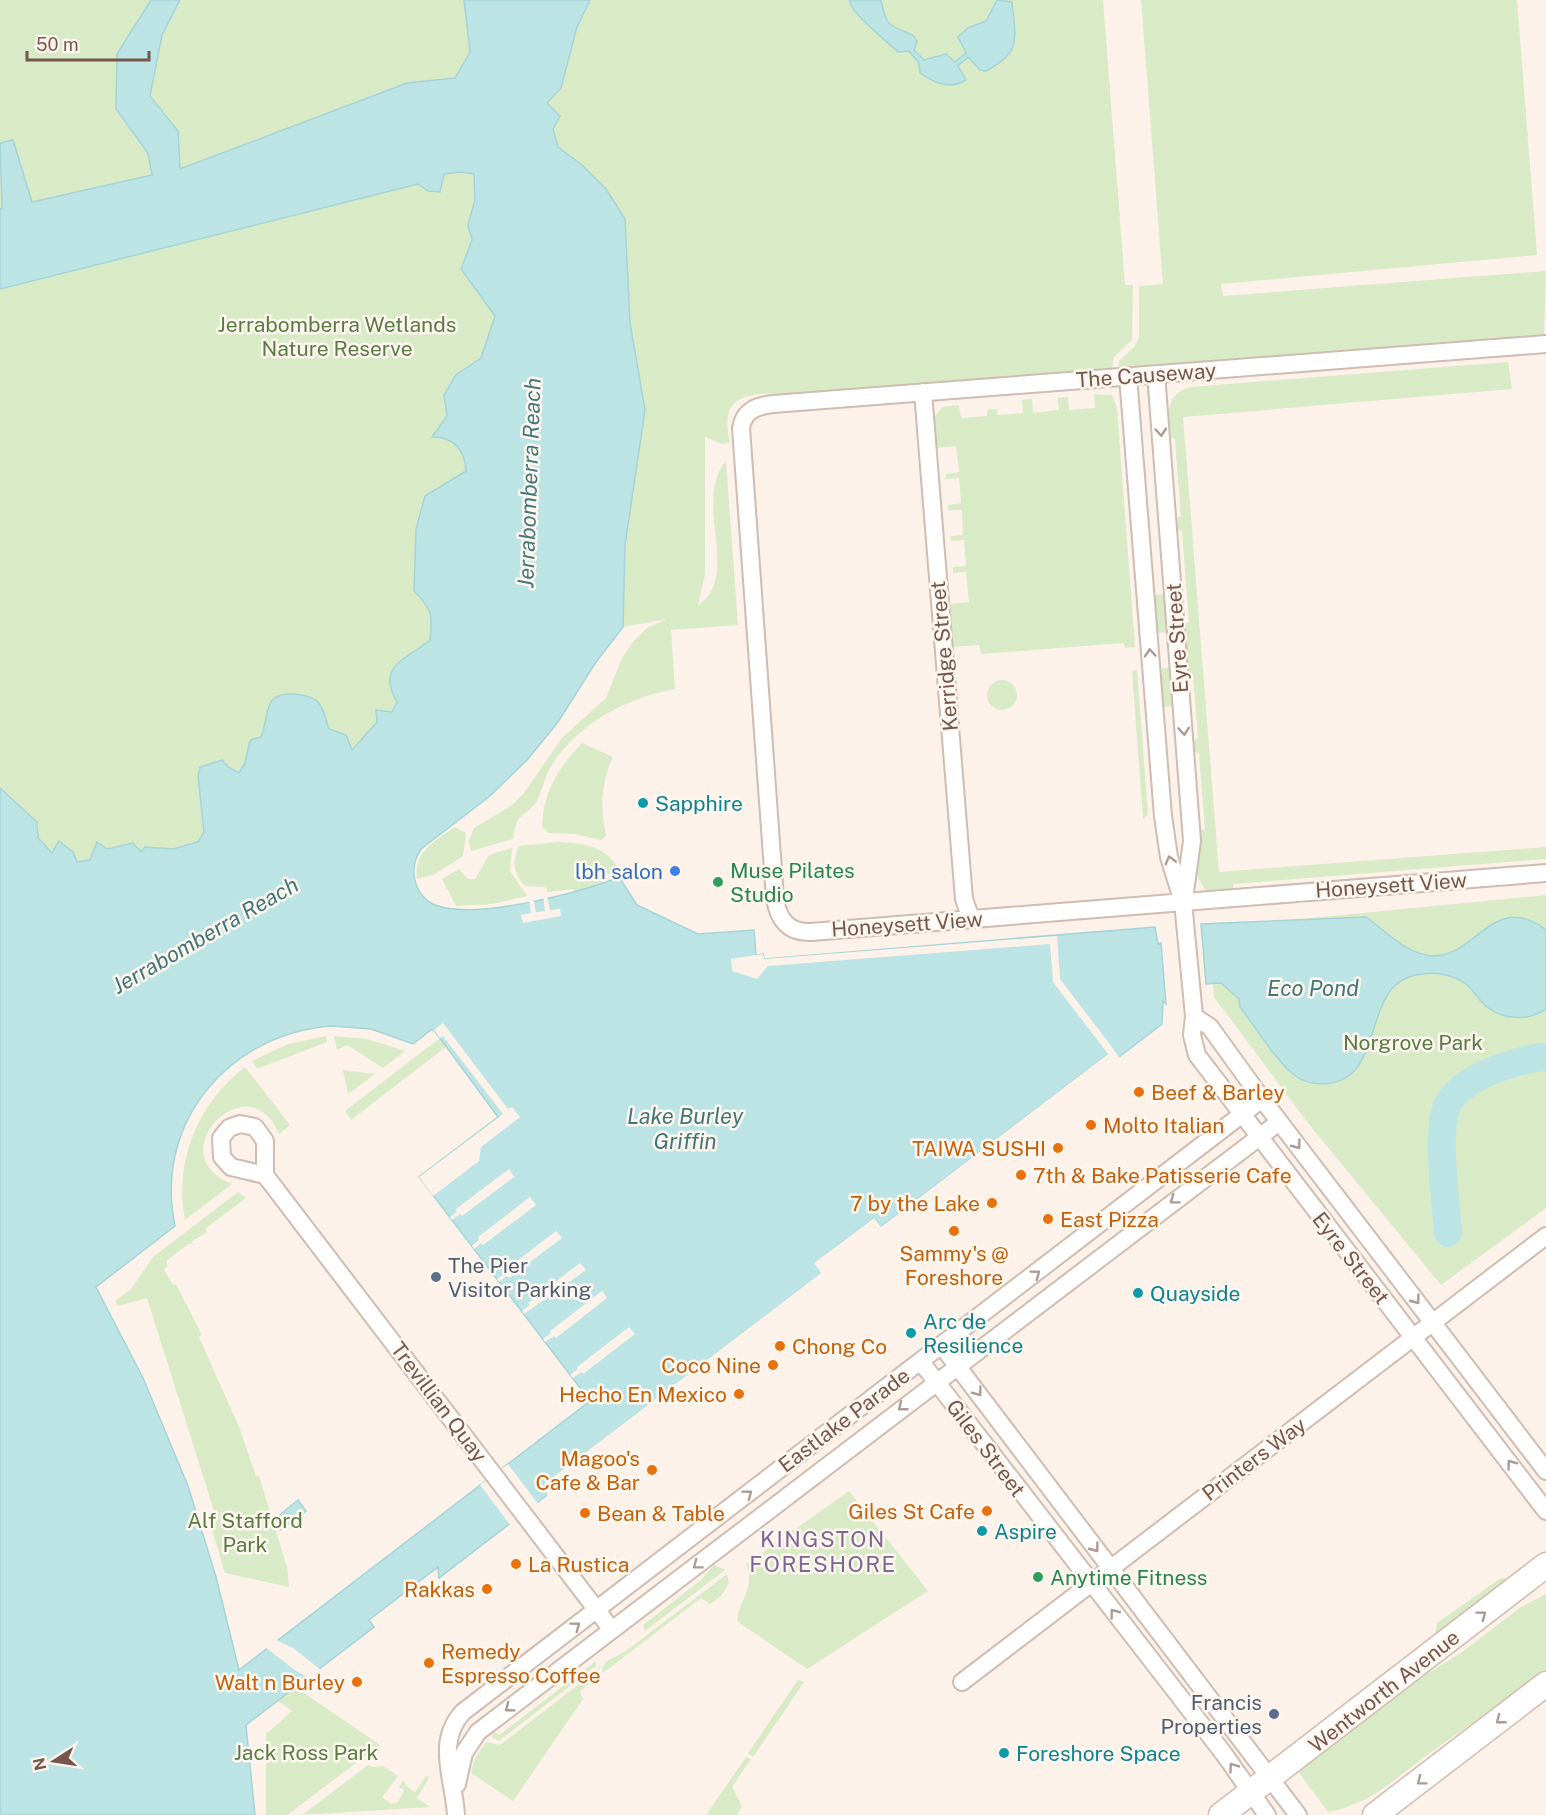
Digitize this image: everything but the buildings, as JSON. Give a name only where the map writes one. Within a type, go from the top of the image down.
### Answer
[{"type":"main road","name":"Wentworth Avenue","points":[[1221,1815],[1546,1565]]},
{"type":"main road","points":[[1507,1596],[1546,1586]]},
{"type":"main road","points":[[1358,1815],[1384,1808],[1546,1684]]},
{"type":"street","name":"The Causeway","points":[[748,412],[773,404],[1546,344]]},
{"type":"street","name":"Eyre Street","points":[[1156,374],[1192,841],[1183,902]]},
{"type":"street","name":"Eyre Street","points":[[1128,376],[1163,816],[1169,857],[1183,902],[1194,1016],[1192,1035],[1197,1055],[1546,1511]]},
{"type":"street","name":"Kerridge Street","points":[[923,392],[964,899],[971,919]]},
{"type":"street","name":"Honeysett View","points":[[748,412],[741,424],[741,439],[778,912],[788,927],[801,932],[1546,873]]},
{"type":"street","name":"Eyre Street","points":[[1194,1016],[1210,1027],[1279,1122],[1546,1471]]},
{"type":"street","name":"Eastlake Parade","points":[[456,1815],[447,1742],[456,1720],[597,1609],[1262,1099]]},
{"type":"street","name":"Eastlake Parade","points":[[455,1794],[464,1753],[478,1732],[1279,1122]]},
{"type":"street","name":"Trevillian Quay","points":[[265,1175],[612,1630]]},
{"type":"street","name":"Printers Way","points":[[962,1682],[1546,1236]]},
{"type":"street","name":"Giles Street","points":[[942,1346],[1298,1815]]},
{"type":"street","name":"Giles Street","points":[[921,1362],[1267,1815]]},
{"type":"street","points":[[1532,1492],[1546,1480]]},
{"type":"street","points":[[1206,1733],[1225,1718]]},
{"type":"street","points":[[456,1720],[455,1729],[462,1735],[478,1732]]},
{"type":"green space","name":"Jerrabomberra Wetlands Nature Reserve","points":[[0,0],[1103,0],[1125,285],[1133,285],[1132,340],[1114,357],[1112,370],[802,394],[759,394],[736,402],[730,410],[727,424],[730,442],[722,444],[705,437],[705,574],[698,605],[710,593],[716,577],[713,496],[717,477],[726,461],[738,625],[671,630],[675,689],[621,706],[588,726],[561,752],[550,768],[536,802],[518,820],[513,839],[471,851],[469,841],[474,828],[511,806],[524,793],[562,738],[606,698],[622,658],[633,642],[647,628],[667,619],[623,627],[610,635],[416,846],[227,1063],[0,808]]},
{"type":"green space","points":[[1141,0],[1517,0],[1537,255],[1221,284],[1223,296],[1546,271],[1544,336],[1119,369],[1119,361],[1134,347],[1139,338],[1139,286],[1163,284]]},
{"type":"green space","points":[[1508,362],[1512,389],[1183,417],[1219,872],[1546,847],[1546,859],[1234,884],[1232,890],[1214,892],[1204,889],[1196,873],[1200,831],[1205,829],[1199,753],[1193,752],[1193,741],[1198,738],[1193,674],[1187,674],[1183,624],[1189,622],[1182,531],[1176,530],[1175,519],[1181,516],[1175,439],[1169,437],[1168,429],[1168,413],[1172,400],[1183,390],[1191,387]]},
{"type":"green space","points":[[1094,394],[1112,395],[1117,408],[1135,647],[1125,648],[1124,643],[981,654],[979,645],[951,647],[948,604],[969,602],[966,572],[953,573],[953,567],[966,566],[964,540],[951,541],[950,536],[963,535],[962,510],[948,510],[948,505],[961,503],[959,478],[946,479],[946,474],[959,472],[956,446],[935,448],[935,416],[943,407],[959,405],[961,418],[987,416],[987,410],[997,409],[997,415],[1023,413],[1022,400],[1032,399],[1033,413],[1059,410],[1058,398],[1068,397],[1069,410],[1095,408]]},
{"type":"green space","points":[[1167,594],[1170,632],[1155,633],[1152,595]]},
{"type":"green space","points":[[1172,667],[1175,706],[1160,707],[1157,669]]},
{"type":"green space","points":[[1137,670],[1148,814],[1143,819],[1132,671]]},
{"type":"green space","points":[[1002,680],[1008,681],[1016,689],[1016,701],[1008,709],[1002,710],[996,709],[988,701],[987,695],[988,689],[996,681]]},
{"type":"green space","points":[[582,743],[613,757],[604,786],[602,806],[606,836],[601,840],[575,834],[548,833],[542,826],[549,791],[566,761]]},
{"type":"green space","points":[[455,827],[466,833],[463,856],[435,874],[417,879],[422,854]]},
{"type":"green space","points":[[558,842],[591,846],[605,854],[617,866],[602,880],[603,883],[574,892],[573,889],[548,892],[546,887],[525,886],[518,877],[515,867],[515,857],[519,846]]},
{"type":"green space","points":[[512,848],[510,871],[527,896],[492,904],[456,906],[442,879],[459,869],[468,879],[475,879],[489,855]]},
{"type":"green space","name":"Norgrove Park","points":[[1546,895],[1546,1208],[1441,1285],[1308,1123],[1214,997],[1208,928]]},
{"type":"green space","points":[[326,1036],[327,1042],[257,1069],[252,1061],[288,1044]]},
{"type":"green space","points":[[334,1036],[367,1039],[405,1051],[383,1068],[347,1045],[337,1050]]},
{"type":"green space","points":[[440,1038],[447,1046],[351,1120],[345,1111]]},
{"type":"green space","points":[[245,1067],[290,1125],[279,1134],[265,1114],[248,1107],[231,1110],[216,1121],[206,1136],[203,1154],[211,1171],[232,1184],[185,1220],[182,1198],[183,1177],[193,1135],[215,1098]]},
{"type":"green space","points":[[343,1070],[375,1074],[348,1094]]},
{"type":"green space","name":"Alf Stafford Park","points":[[238,1192],[246,1198],[205,1229],[207,1232],[191,1242],[193,1244],[188,1244],[166,1261],[168,1266],[164,1269],[173,1285],[176,1284],[202,1335],[199,1337],[239,1427],[256,1476],[259,1476],[287,1567],[289,1587],[225,1573],[208,1517],[215,1514],[147,1298],[118,1306],[115,1301],[131,1289],[153,1257]]},
{"type":"green space","points":[[849,1491],[928,1591],[807,1669],[737,1621],[748,1587],[749,1572],[746,1564]]},
{"type":"green space","points":[[714,1565],[725,1570],[645,1631],[643,1625],[701,1580]]},
{"type":"green space","points":[[727,1574],[729,1583],[721,1596],[710,1604],[701,1598],[603,1673],[602,1668],[607,1661],[626,1651]]},
{"type":"green space","points":[[1501,1578],[1509,1579],[1435,1635],[1437,1623]]},
{"type":"green space","points":[[1546,1594],[1546,1673],[1371,1796],[1344,1808],[1328,1812],[1297,1770],[1402,1690],[1462,1652],[1521,1607]]},
{"type":"green space","points":[[596,1661],[596,1666],[499,1741],[492,1737],[494,1732],[499,1735]]},
{"type":"green space","points":[[599,1669],[600,1675],[580,1691],[583,1699],[513,1801],[471,1773],[474,1760],[486,1742],[500,1745]]},
{"type":"green space","name":"Jack Ross Park","points":[[308,1677],[313,1679],[304,1693],[380,1745],[287,1815],[266,1815],[266,1734],[292,1711],[278,1701]]},
{"type":"green space","points":[[798,1680],[804,1682],[753,1757],[748,1753]]},
{"type":"green space","points":[[746,1757],[751,1759],[732,1787],[742,1806],[737,1815],[706,1815]]},
{"type":"green space","points":[[368,1765],[383,1766],[398,1776],[382,1797],[391,1804],[398,1802],[404,1790],[399,1787],[403,1781],[415,1792],[426,1776],[429,1778],[417,1798],[430,1807],[302,1815]]},
{"type":"water","name":"Lake Burley Griffin","points":[[151,0],[180,0],[162,35],[150,96],[178,131],[180,169],[407,83],[455,78],[470,52],[464,0],[590,0],[577,27],[561,88],[547,103],[560,116],[553,129],[558,147],[582,165],[606,189],[625,219],[630,323],[645,410],[625,545],[623,627],[596,662],[558,722],[528,759],[490,796],[421,849],[415,862],[414,875],[418,888],[425,898],[438,906],[456,909],[503,907],[555,897],[619,877],[637,905],[698,934],[754,930],[756,955],[763,954],[764,959],[1155,927],[1158,944],[1161,943],[1166,1004],[1163,1001],[1162,1024],[1119,1057],[1114,1050],[1108,1054],[881,1227],[874,1218],[815,1263],[822,1273],[545,1484],[547,1495],[439,1578],[438,1567],[369,1620],[374,1627],[246,1725],[255,1815],[0,1815],[0,788],[37,822],[38,838],[52,853],[59,841],[73,852],[77,862],[90,860],[97,842],[107,849],[133,843],[141,852],[145,847],[173,849],[198,842],[204,832],[198,776],[200,767],[222,760],[228,767],[239,773],[245,763],[250,740],[261,737],[268,708],[274,699],[293,694],[307,696],[318,702],[329,729],[346,735],[352,750],[377,722],[376,710],[392,712],[397,702],[391,689],[392,671],[404,658],[430,640],[430,613],[425,603],[414,591],[416,529],[425,496],[466,471],[461,451],[457,446],[446,439],[432,437],[447,416],[444,395],[456,375],[481,358],[495,316],[461,269],[472,240],[468,225],[475,200],[474,174],[461,172],[444,174],[440,192],[428,191],[418,184],[0,289],[0,209],[2,208],[0,143],[13,140],[32,202],[152,175],[148,153],[116,109],[117,54]],"holes":[[[332,1026],[371,1029],[413,1044],[434,1030],[498,1117],[419,1177],[590,1401],[239,1670],[216,1577],[188,1486],[143,1378],[96,1287],[175,1226],[171,1188],[176,1152],[188,1119],[207,1090],[232,1065],[261,1046],[295,1032]]]},
{"type":"water","points":[[849,0],[881,0],[888,22],[895,28],[914,36],[917,42],[914,50],[924,60],[946,54],[955,62],[966,53],[958,37],[968,28],[986,21],[997,0],[1012,2],[1014,43],[1006,57],[986,71],[980,70],[968,57],[958,66],[966,80],[954,85],[942,84],[920,73],[919,63],[909,51],[898,52],[862,20]]},
{"type":"water","name":"Eco Pond","points":[[1366,917],[1406,947],[1423,955],[1433,956],[1448,954],[1499,921],[1512,917],[1528,920],[1546,930],[1546,1009],[1532,1016],[1508,1017],[1487,1007],[1460,980],[1433,973],[1422,974],[1402,981],[1388,994],[1367,1049],[1358,1066],[1345,1078],[1324,1084],[1301,1079],[1286,1068],[1272,1051],[1240,1007],[1239,999],[1221,983],[1206,984],[1201,924]]},
{"type":"water","points":[[298,1500],[306,1511],[280,1530],[276,1518]]},
{"type":"pier","points":[[543,896],[547,896],[550,910],[560,909],[561,916],[523,923],[521,915],[531,913],[529,899],[533,898],[536,912],[545,911]]},
{"type":"pier","points":[[1057,936],[1060,979],[1121,1059],[1113,1054],[1109,1056],[882,1230],[879,1230],[873,1222],[819,1264],[824,1275],[548,1485],[550,1495],[548,1498],[544,1484],[821,1273],[814,1263],[874,1218],[881,1227],[1108,1054],[1053,982],[1050,944],[768,966],[757,979],[732,971],[731,959],[763,954],[764,959]]},
{"type":"pier","points":[[443,1023],[508,1109],[512,1107],[520,1117],[481,1147],[479,1161],[433,1196],[419,1177],[503,1114],[443,1036],[440,1038],[434,1030]]},
{"type":"pier","points":[[509,1169],[514,1177],[462,1216],[460,1214],[452,1220],[450,1217],[457,1212],[456,1209]]},
{"type":"pier","points":[[530,1197],[536,1205],[483,1245],[481,1243],[474,1249],[472,1246],[479,1240],[478,1237]]},
{"type":"pier","points":[[556,1231],[562,1238],[509,1278],[507,1276],[499,1282],[497,1279],[505,1273],[504,1271]]},
{"type":"pier","points":[[580,1263],[586,1270],[524,1314],[522,1311],[530,1305],[528,1303]]},
{"type":"pier","points":[[602,1291],[607,1298],[556,1338],[554,1336],[545,1342],[543,1339],[551,1333],[550,1331]]},
{"type":"pier","points":[[629,1327],[635,1334],[583,1374],[581,1372],[573,1378],[570,1375],[578,1369],[577,1367]]},
{"type":"pier","points":[[508,1464],[539,1505],[511,1526],[480,1485]]},
{"type":"pier","points":[[274,1639],[293,1648],[322,1671],[312,1679],[296,1671],[265,1647]]},
{"type":"waterway","points":[[1448,1233],[1442,1139],[1445,1112],[1450,1100],[1460,1090],[1487,1073],[1519,1062],[1546,1057]]},
{"type":"place","name":"Sapphire","points":[[643,803]]},
{"type":"place","name":"lbh salon","points":[[675,871]]},
{"type":"place","name":"Muse Pilates Studio","points":[[718,882]]},
{"type":"place","name":"Beef & Barley","points":[[1139,1092]]},
{"type":"place","name":"Molto Italian","points":[[1091,1125]]},
{"type":"place","name":"TAIWA SUSHI","points":[[1058,1148]]},
{"type":"place","name":"7th & Bake Patisserie Cafe","points":[[1021,1175]]},
{"type":"place","name":"7 by the Lake","points":[[992,1203]]},
{"type":"place","name":"East Pizza","points":[[1048,1219]]},
{"type":"place","name":"Sammy's @ Foreshore","points":[[954,1231]]},
{"type":"place","name":"The Pier Visitor Parking","points":[[436,1277]]},
{"type":"place","name":"Quayside","points":[[1138,1293]]},
{"type":"place","name":"Arc de Resilience","points":[[911,1333]]},
{"type":"place","name":"Chong Co","points":[[780,1346]]},
{"type":"place","name":"Coco Nine","points":[[773,1365]]},
{"type":"place","name":"Hecho En Mexico","points":[[739,1394]]},
{"type":"place","name":"Magoo's Cafe & Bar","points":[[652,1470]]},
{"type":"place","name":"Giles St Cafe","points":[[987,1511]]},
{"type":"place","name":"Bean & Table","points":[[585,1513]]},
{"type":"place","name":"Aspire","points":[[982,1531]]},
{"type":"place","name":"La Rustica","points":[[516,1564]]},
{"type":"place","name":"Anytime Fitness","points":[[1038,1577]]},
{"type":"place","name":"Rakkas","points":[[487,1589]]},
{"type":"place","name":"Remedy Espresso Coffee","points":[[429,1663]]},
{"type":"place","name":"Walt n Burley","points":[[357,1682]]},
{"type":"place","name":"Francis Properties","points":[[1274,1714]]},
{"type":"place","name":"Foreshore Space","points":[[1004,1753]]},
{"type":"district","name":"KINGSTON FORESHORE","points":[[823,1552]]},
{"type":"water label","name":"Jerrabomberra Reach","points":[[529,483]]},
{"type":"water label","name":"Jerrabomberra Reach","points":[[205,935]]}]
